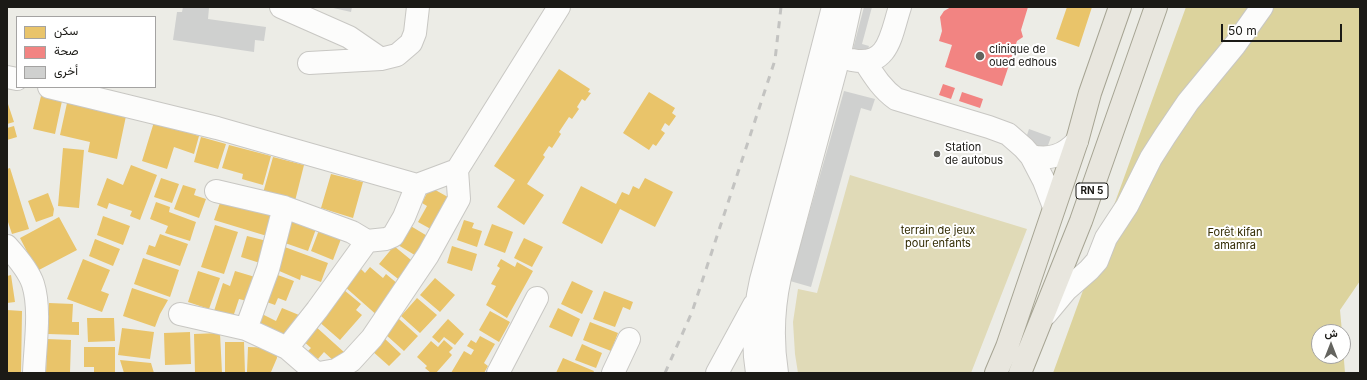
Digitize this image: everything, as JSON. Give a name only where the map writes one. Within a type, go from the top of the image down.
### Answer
[{"type":"main road","name":"RN 5","points":[[996,373],[1007,347],[1077,141],[1090,93],[1120,7]]},
{"type":"main road","name":"RN 5","points":[[1020,373],[1081,221],[1156,7]]},
{"type":"street","points":[[281,7],[349,37],[381,59]]},
{"type":"street","points":[[310,63],[381,59],[397,55],[411,43],[415,33],[418,7]]},
{"type":"street","points":[[180,314],[246,329],[287,348],[318,373],[336,370],[351,361],[372,338],[428,255],[459,199],[457,170],[559,7]]},
{"type":"street","points":[[742,373],[748,331],[833,7]]},
{"type":"street","points":[[778,373],[773,336],[775,299],[839,57],[850,7]]},
{"type":"street","points":[[839,57],[865,62],[875,59],[882,54],[886,48],[900,7]]},
{"type":"street","points":[[1043,316],[1066,290],[1089,270],[1096,261],[1106,238],[1127,206],[1151,158],[1165,136],[1188,102],[1235,45],[1262,7]]},
{"type":"street","points":[[865,62],[881,86],[896,99],[998,130],[1016,141],[1031,156],[1044,181],[1054,207]]},
{"type":"street","points":[[53,88],[217,128],[417,185],[457,170]]},
{"type":"street","points":[[1031,156],[1048,158],[1056,156],[1071,148],[1077,141]]},
{"type":"street","points":[[216,191],[284,207],[352,232],[367,241],[386,239],[393,236],[404,217],[417,185]]},
{"type":"street","points":[[246,329],[268,269],[284,207]]},
{"type":"street","points":[[287,348],[317,310],[367,241]]},
{"type":"street","points":[[7,246],[17,256],[33,283],[37,305],[34,373]]},
{"type":"street","points":[[498,373],[537,298]]},
{"type":"street","points":[[717,373],[757,300]]},
{"type":"street","points":[[757,300],[754,341],[757,373]]},
{"type":"street","points":[[613,373],[629,339]]},
{"type":"green space","name":"Forêt kifan amamra","points":[[1186,7],[1360,7],[1360,281],[1340,310],[1341,324],[1311,324],[1311,364],[1344,364],[1345,373],[1053,373]]},
{"type":"green space","name":"terrain de jeux pour enfants","points":[[850,175],[1027,229],[971,373],[798,373],[793,322],[798,289],[817,293]]},
{"type":"building: سكن","points":[[1067,7],[1092,7],[1079,47],[1056,39]]},
{"type":"building: سكن","points":[[559,69],[590,89],[588,92],[591,93],[585,101],[582,99],[577,107],[579,109],[572,119],[569,117],[559,132],[561,134],[552,148],[549,146],[543,155],[545,157],[527,184],[544,195],[524,225],[497,207],[515,180],[494,166]]},
{"type":"building: سكن","points":[[649,92],[675,108],[672,113],[676,116],[669,126],[665,123],[661,130],[665,133],[656,146],[653,144],[649,150],[623,133]]},
{"type":"building: سكن","points":[[41,96],[62,101],[55,134],[33,129]]},
{"type":"building: سكن","points":[[7,101],[14,122],[7,124]]},
{"type":"building: سكن","points":[[67,103],[126,116],[117,159],[88,152],[90,142],[60,135]]},
{"type":"building: سكن","points":[[154,122],[199,136],[194,154],[174,147],[167,169],[142,161]]},
{"type":"building: سكن","points":[[14,126],[17,137],[7,140],[7,128]]},
{"type":"building: سكن","points":[[201,137],[226,144],[218,169],[194,162]]},
{"type":"building: سكن","points":[[229,145],[271,156],[263,185],[242,179],[243,174],[222,168]]},
{"type":"building: سكن","points":[[63,148],[84,150],[79,208],[58,206]]},
{"type":"building: سكن","points":[[273,157],[304,165],[295,201],[263,193]]},
{"type":"building: سكن","points":[[131,165],[157,175],[140,220],[130,216],[132,211],[109,203],[107,209],[97,205],[107,178],[123,185]]},
{"type":"building: سكن","points":[[10,168],[29,229],[12,234],[7,219],[7,169]]},
{"type":"building: سكن","points":[[331,174],[363,182],[353,218],[321,208]]},
{"type":"building: سكن","points":[[161,178],[179,184],[172,203],[154,197]]},
{"type":"building: سكن","points":[[645,178],[673,192],[655,227],[620,209],[602,244],[562,223],[581,186],[616,204],[622,192],[629,195],[633,186],[639,189]]},
{"type":"building: سكن","points":[[183,185],[196,189],[194,195],[206,199],[199,218],[174,209]]},
{"type":"building: سكن","points":[[430,187],[455,201],[438,233],[418,222],[427,206],[422,203]]},
{"type":"building: سكن","points":[[48,193],[54,209],[53,216],[36,222],[28,201]]},
{"type":"building: سكن","points":[[221,200],[273,216],[267,236],[214,220]]},
{"type":"building: سكن","points":[[156,202],[170,207],[169,212],[196,222],[190,241],[165,233],[168,226],[150,219]]},
{"type":"building: سكن","points":[[103,216],[130,226],[123,245],[97,235]]},
{"type":"building: سكن","points":[[59,217],[77,250],[37,271],[20,238]]},
{"type":"building: سكن","points":[[290,219],[316,229],[308,251],[285,243]]},
{"type":"building: سكن","points":[[464,220],[474,223],[472,228],[482,231],[477,247],[457,240]]},
{"type":"building: سكن","points":[[492,224],[513,232],[505,253],[484,245]]},
{"type":"building: سكن","points":[[215,225],[238,232],[224,274],[201,267]]},
{"type":"building: سكن","points":[[409,225],[434,240],[423,260],[398,245]]},
{"type":"building: سكن","points":[[319,230],[341,239],[333,260],[311,251]]},
{"type":"building: سكن","points":[[160,234],[188,244],[180,266],[146,254],[149,245],[155,247]]},
{"type":"building: سكن","points":[[247,236],[267,241],[260,263],[241,257]]},
{"type":"building: سكن","points":[[524,238],[543,247],[532,267],[514,258]]},
{"type":"building: سكن","points":[[95,239],[120,249],[113,266],[89,256]]},
{"type":"building: سكن","points":[[282,246],[328,263],[321,282],[301,275],[300,280],[277,270]]},
{"type":"building: سكن","points":[[394,246],[416,264],[402,282],[379,264]]},
{"type":"building: سكن","points":[[452,246],[477,254],[472,271],[447,263]]},
{"type":"building: سكن","points":[[143,258],[179,270],[170,297],[134,284]]},
{"type":"building: سكن","points":[[83,259],[110,270],[101,291],[109,294],[102,312],[67,299]]},
{"type":"building: سكن","points":[[501,259],[515,267],[517,262],[533,271],[507,318],[486,305],[496,286],[491,284],[500,268],[497,266]]},
{"type":"building: سكن","points":[[370,267],[383,278],[386,274],[404,289],[379,317],[344,286],[360,268],[365,273]]},
{"type":"building: سكن","points":[[198,271],[220,278],[209,309],[188,302]]},
{"type":"building: سكن","points":[[235,271],[255,277],[247,301],[239,299],[233,317],[214,311],[223,283],[230,286]]},
{"type":"building: سكن","points":[[275,274],[294,281],[286,301],[278,298],[275,305],[264,301]]},
{"type":"building: سكن","points":[[11,275],[15,302],[7,303],[7,276]]},
{"type":"building: سكن","points":[[435,278],[455,295],[440,312],[420,295]]},
{"type":"building: سكن","points":[[572,281],[593,291],[582,314],[561,304]]},
{"type":"building: سكن","points":[[132,288],[168,300],[155,327],[123,316]]},
{"type":"building: سكن","points":[[344,290],[361,304],[356,310],[362,315],[340,340],[317,320]]},
{"type":"building: سكن","points":[[604,291],[633,302],[630,310],[623,307],[615,327],[593,319]]},
{"type":"building: سكن","points":[[417,298],[437,315],[420,333],[401,316]]},
{"type":"building: سكن","points":[[49,303],[73,304],[72,322],[79,322],[79,335],[48,334]]},
{"type":"building: سكن","points":[[282,308],[299,315],[288,340],[254,325],[260,313],[276,321]]},
{"type":"building: سكن","points":[[558,308],[580,319],[572,337],[549,327]]},
{"type":"building: سكن","points":[[7,310],[22,311],[21,373],[7,373]]},
{"type":"building: سكن","points":[[490,311],[510,322],[499,342],[479,330]]},
{"type":"building: سكن","points":[[87,318],[114,318],[115,341],[88,342]]},
{"type":"building: سكن","points":[[399,319],[418,336],[404,351],[385,334]]},
{"type":"building: سكن","points":[[448,319],[464,334],[455,345],[444,337],[439,343],[432,337]]},
{"type":"building: سكن","points":[[590,322],[618,333],[611,351],[583,340]]},
{"type":"building: سكن","points":[[314,325],[345,353],[336,363],[324,352],[318,359],[308,351],[311,348],[301,339]]},
{"type":"building: سكن","points":[[122,328],[154,332],[150,359],[118,355]]},
{"type":"building: سكن","points":[[190,332],[191,364],[165,365],[164,333]]},
{"type":"building: سكن","points":[[220,333],[222,373],[195,373],[194,334]]},
{"type":"building: سكن","points":[[480,336],[495,344],[484,363],[488,366],[484,373],[451,373],[464,351],[471,355],[474,350],[467,346],[471,340],[476,343]]},
{"type":"building: سكن","points":[[383,337],[401,354],[389,366],[371,350]]},
{"type":"building: سكن","points":[[47,339],[71,340],[70,373],[46,373]]},
{"type":"building: سكن","points":[[444,340],[453,348],[449,352],[452,355],[436,373],[431,373],[425,368],[427,366],[417,357],[431,341],[438,347]]},
{"type":"building: سكن","points":[[225,342],[244,342],[245,373],[225,373]]},
{"type":"building: سكن","points":[[582,344],[602,353],[596,368],[575,360]]},
{"type":"building: سكن","points":[[84,347],[115,347],[115,373],[94,373],[94,367],[84,367]]},
{"type":"building: سكن","points":[[248,347],[276,348],[277,358],[271,372],[247,372]]},
{"type":"building: سكن","points":[[563,358],[594,371],[593,373],[556,373]]},
{"type":"building: سكن","points":[[120,360],[151,363],[154,373],[124,373]]},
{"type":"building: صحة","name":"clinique de oued edhous","points":[[951,7],[1028,7],[1021,30],[1023,37],[1017,41],[1002,86],[945,67],[952,45],[939,41],[942,31],[940,17],[944,11]]},
{"type":"building: صحة","points":[[943,84],[955,88],[951,99],[939,95]]},
{"type":"building: صحة","points":[[962,92],[983,99],[980,108],[959,101]]},
{"type":"building: أخرى","points":[[183,7],[209,8],[208,19],[266,27],[264,41],[255,40],[254,52],[173,40],[177,12],[182,12]]},
{"type":"building: أخرى","points":[[329,7],[352,7],[351,12]]},
{"type":"building: أخرى","points":[[864,7],[872,7],[862,44],[869,46],[867,52],[853,49]]},
{"type":"building: أخرى","points":[[844,91],[875,99],[871,111],[861,108],[811,287],[790,281]]},
{"type":"building: أخرى","points":[[1029,129],[1051,137],[1047,148],[1025,141]]},
{"type":"railway","points":[[665,373],[692,312],[775,60],[781,7]]},
{"type":"place","name":"clinique de oued edhous","points":[[980,56]]},
{"type":"place","name":"Station de autobus","points":[[937,154]]}]
